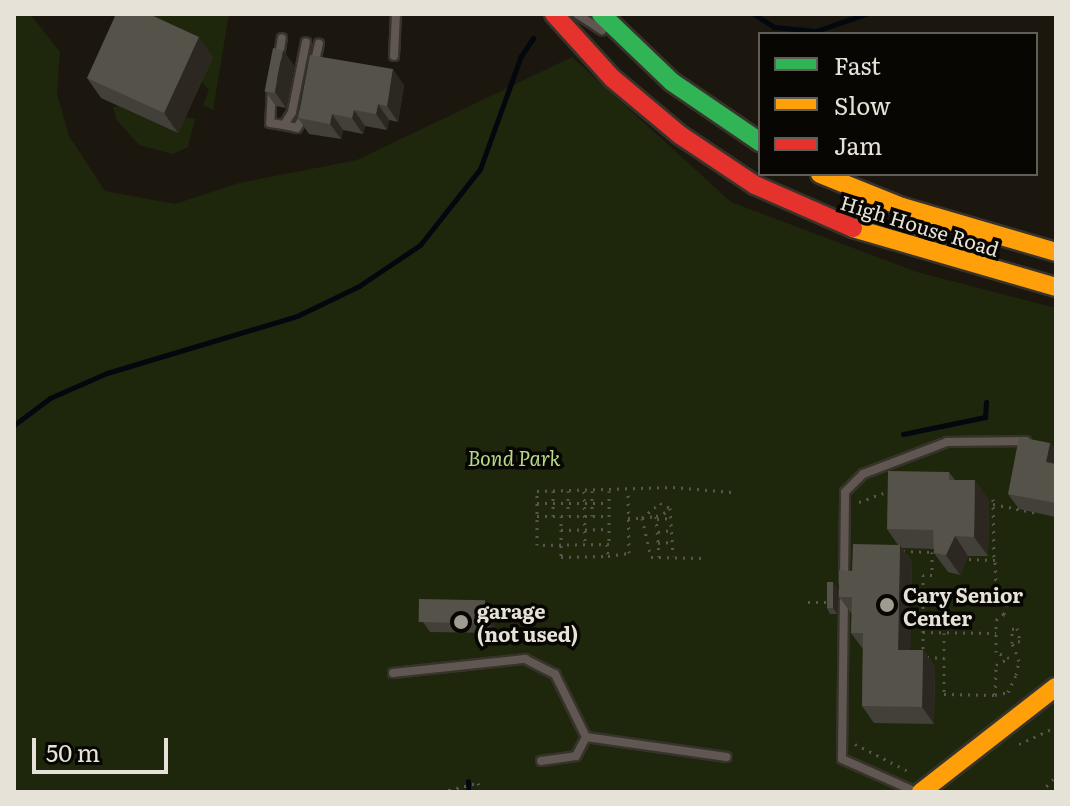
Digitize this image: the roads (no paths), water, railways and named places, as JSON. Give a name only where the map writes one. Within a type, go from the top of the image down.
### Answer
[{"type":"main road","name":"High House Road","points":[[554,14],[612,78],[680,135],[755,185],[878,239],[1056,287]]},
{"type":"main road","points":[[601,14],[672,82],[758,141]]},
{"type":"main road","name":"High House Road","points":[[825,176],[902,207],[1056,252]]},
{"type":"main road","points":[[918,786],[1056,687]]},
{"type":"lane","points":[[394,56],[396,14]]},
{"type":"lane","points":[[577,14],[631,44]]},
{"type":"lane","points":[[277,65],[282,38]]},
{"type":"lane","points":[[284,125],[292,112],[306,42]]},
{"type":"lane","points":[[313,72],[319,44]]},
{"type":"lane","points":[[274,79],[270,123],[297,128],[303,123],[307,101]]},
{"type":"lane","points":[[918,786],[842,759],[845,492],[863,474],[886,462],[947,442],[992,438],[1038,442]]},
{"type":"lane","points":[[393,673],[525,659],[555,674],[586,737]]},
{"type":"lane","points":[[586,737],[727,757]]},
{"type":"lane","points":[[541,761],[576,756],[586,737]]},
{"type":"waterway","points":[[754,14],[774,27],[816,31],[866,14]]},
{"type":"waterway","points":[[14,425],[50,398],[107,373],[297,316],[359,286],[420,245],[480,169],[521,56],[533,38]]},
{"type":"waterway","points":[[903,434],[985,417],[986,402]]},
{"type":"waterway","points":[[468,781],[468,792]]},
{"type":"place","name":"Cary Senior Center","points":[[887,605]]},
{"type":"place","name":"garage (not used)","points":[[461,622]]},
{"type":"park label","name":"Bond Park","points":[[514,457]]}]
